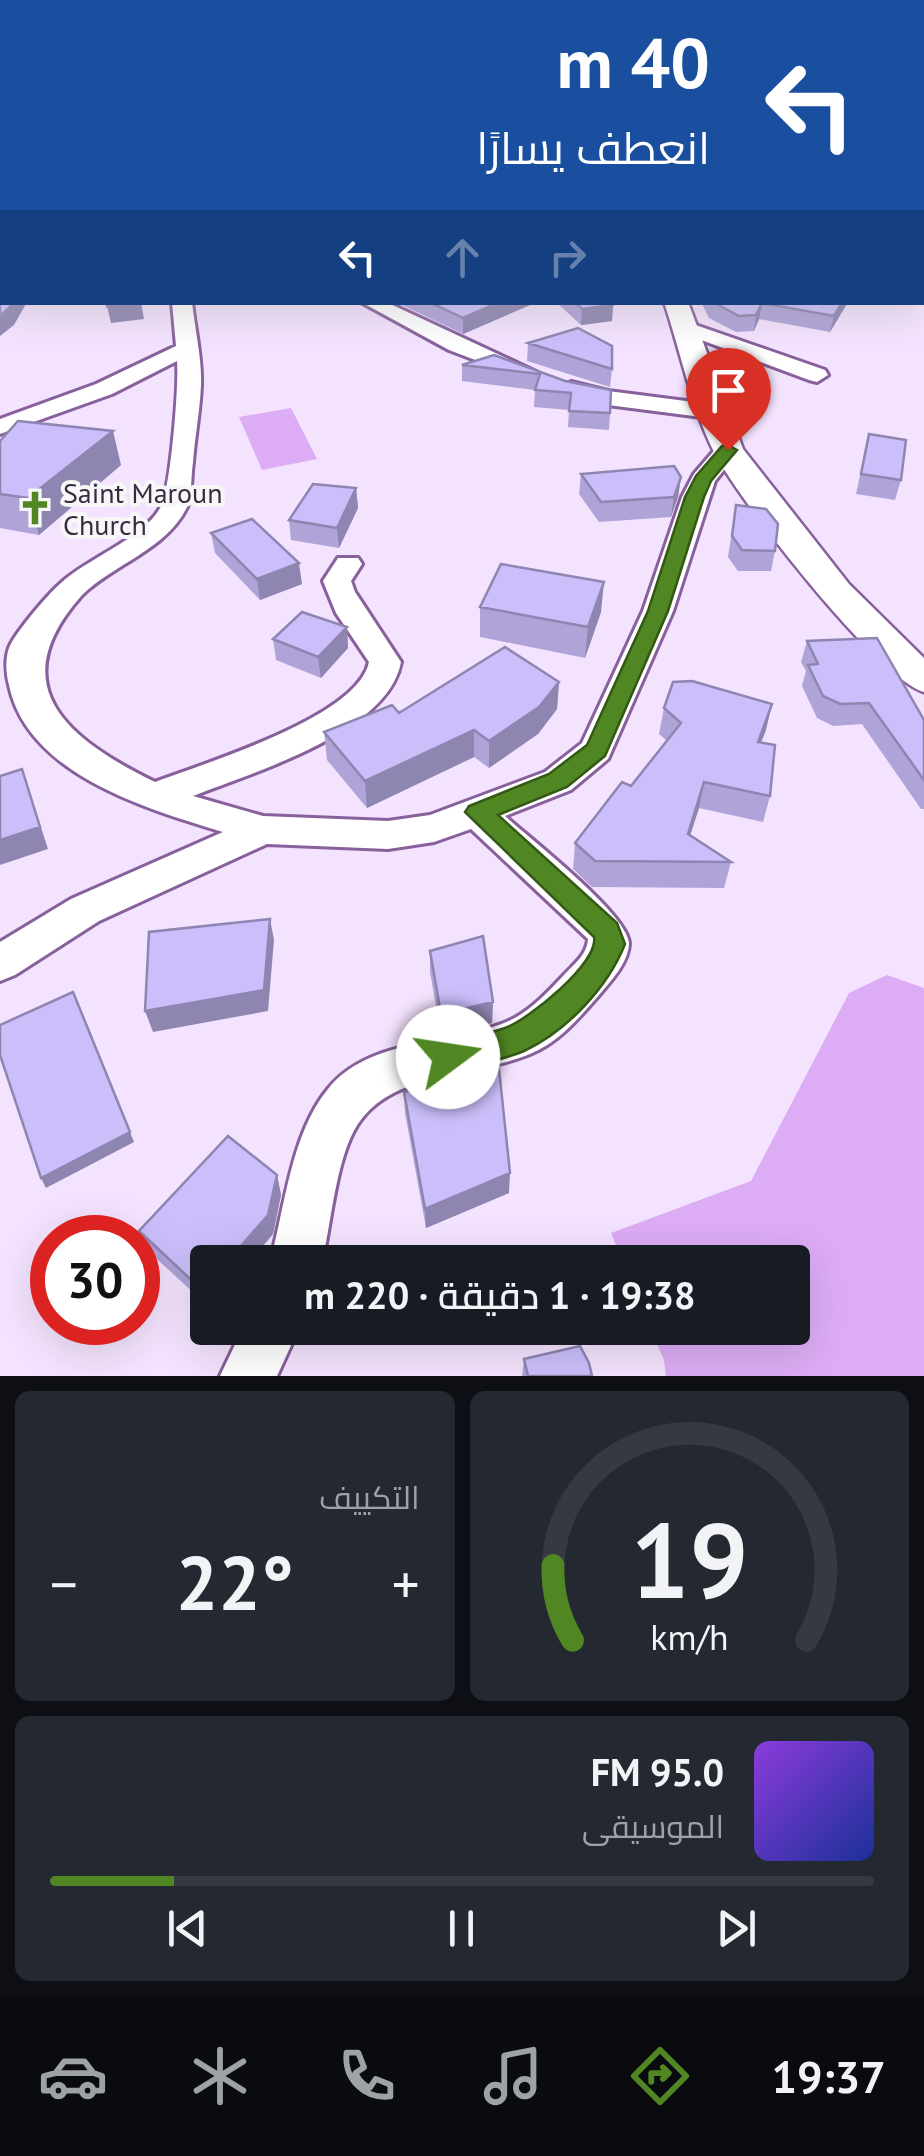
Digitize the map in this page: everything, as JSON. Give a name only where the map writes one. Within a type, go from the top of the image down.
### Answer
[{"type":"street","points":[[182,305],[190,382],[174,505],[159,527],[71,589],[24,649],[22,673],[30,709],[55,738],[96,768],[153,797],[262,830],[388,835],[434,828],[558,780],[596,750],[658,611],[694,497],[728,450]]},
{"type":"street","points":[[376,305],[456,346],[554,384],[608,398],[718,412]]},
{"type":"street","points":[[680,315],[718,412],[728,450],[824,577],[886,647],[924,679]]},
{"type":"street","points":[[680,315],[818,375]]},
{"type":"street","points":[[0,426],[104,390],[188,348]]},
{"type":"street","points":[[104,390],[190,382]]},
{"type":"street","points":[[153,797],[290,742],[353,707],[381,682],[385,662],[371,637],[343,603],[339,590],[337,581],[348,564]]},
{"type":"street","points":[[300,1245],[329,1134],[352,1096],[387,1075],[516,1040],[561,1008],[603,962],[610,944],[606,931],[478,812]]},
{"type":"street","points":[[0,963],[85,910],[262,830]]},
{"type":"street","points":[[248,1376],[264,1345]]},
{"type":"shaded area","points":[[291,408],[317,459],[262,470],[239,417]]},
{"type":"shaded area","points":[[887,975],[924,988],[924,1376],[666,1376],[657,1345],[810,1345],[810,1245],[616,1245],[611,1233],[751,1181],[849,993]]},
{"type":"building","points":[[0,305],[11,305],[9,308],[0,316]]},
{"type":"building","points":[[435,305],[493,305],[463,318]]},
{"type":"building","points":[[578,305],[613,305],[582,309]]},
{"type":"building","points":[[719,305],[761,305],[756,315],[739,316]]},
{"type":"building","points":[[773,305],[840,305],[834,316]]},
{"type":"building","points":[[578,328],[612,346],[612,369],[528,343]]},
{"type":"building","points":[[494,355],[565,381],[611,390],[610,413],[569,411],[571,393],[535,390],[540,374],[462,365]]},
{"type":"building","points":[[18,421],[113,431],[28,498],[0,494],[0,441]]},
{"type":"building","points":[[869,434],[906,440],[901,480],[861,474]]},
{"type":"building","points":[[674,466],[681,477],[674,497],[601,502],[581,474]]},
{"type":"building","points":[[313,484],[356,488],[337,528],[289,520]]},
{"type":"building","points":[[736,505],[766,509],[778,524],[775,551],[742,550],[732,536]]},
{"type":"building","points":[[252,519],[299,563],[257,579],[211,533]]},
{"type":"building","points":[[501,564],[604,582],[588,627],[480,607]]},
{"type":"building","points":[[302,612],[347,627],[318,657],[273,639]]},
{"type":"building","points":[[877,638],[924,720],[924,780],[869,703],[840,704],[823,696],[808,665],[818,664],[807,641]]},
{"type":"building","points":[[505,647],[559,682],[539,707],[489,741],[474,730],[365,781],[324,732],[392,705],[399,713]]},
{"type":"building","points":[[692,681],[772,704],[758,742],[775,745],[770,796],[704,782],[688,834],[731,862],[595,861],[575,843],[622,782],[631,786],[681,723],[664,708],[673,682]]},
{"type":"building","points":[[22,769],[40,827],[0,840],[0,776]]},
{"type":"building","points":[[270,919],[264,990],[145,1011],[149,932]]},
{"type":"building","points":[[483,936],[493,1002],[441,1014],[430,951]]},
{"type":"building","points":[[73,992],[130,1132],[41,1178],[0,1055],[0,1025]]},
{"type":"building","points":[[499,1069],[510,1173],[425,1209],[404,1092]]},
{"type":"building","points":[[228,1136],[277,1175],[268,1215],[242,1245],[190,1245],[190,1279],[160,1251],[160,1215],[154,1215]]},
{"type":"building","points":[[580,1346],[592,1376],[528,1376],[524,1359]]},
{"type":"place","name":"Saint Maroun Church","points":[[35,508]]},
{"type":"route","points":[[448,1057],[516,1040],[561,1008],[603,962],[610,944],[606,931],[478,812],[558,780],[596,750],[658,611],[694,497],[728,450]]}]
